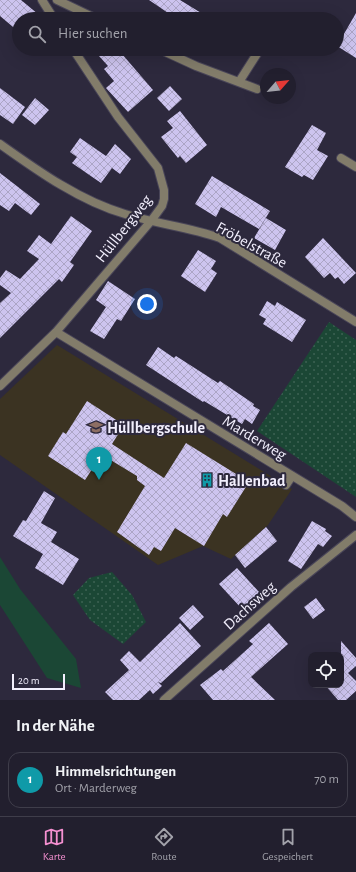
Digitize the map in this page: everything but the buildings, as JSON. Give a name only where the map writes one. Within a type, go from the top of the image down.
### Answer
[{"type":"street","points":[[42,0],[50,12]]},
{"type":"street","points":[[58,0],[83,12]]},
{"type":"street","name":"Hüllbergweg","points":[[0,386],[56,332],[162,206],[164,199],[164,190],[158,168],[118,117],[78,56]]},
{"type":"street","points":[[174,56],[196,66],[257,89]]},
{"type":"street","points":[[239,82],[256,56]]},
{"type":"street","name":"Fröbelstraße","points":[[0,144],[30,165],[82,196],[124,214],[199,231],[220,238],[356,322]]},
{"type":"street","points":[[341,158],[356,167]]},
{"type":"street","name":"Marderweg","points":[[56,332],[342,506],[356,516]]},
{"type":"street","points":[[286,485],[292,476]]},
{"type":"street","name":"Dachsweg","points":[[164,700],[291,587],[356,535]]},
{"type":"shaded area","name":"Hüllbergschule","points":[[57,345],[292,489],[268,525],[231,559],[203,546],[158,565],[0,455],[0,399]]},
{"type":"green space","points":[[329,322],[356,340],[356,497],[257,431]]},
{"type":"green space","points":[[0,557],[20,589],[76,659],[81,688],[47,678],[0,605]]},
{"type":"green space","points":[[112,572],[132,595],[146,622],[123,644],[90,620],[73,595],[89,578]]},
{"type":"place","name":"Hüllbergschule","points":[[96,427]]},
{"type":"place","name":"Himmelsrichtungen","points":[[99,480]]},
{"type":"place","name":"Hallenbad","points":[[207,480]]}]
